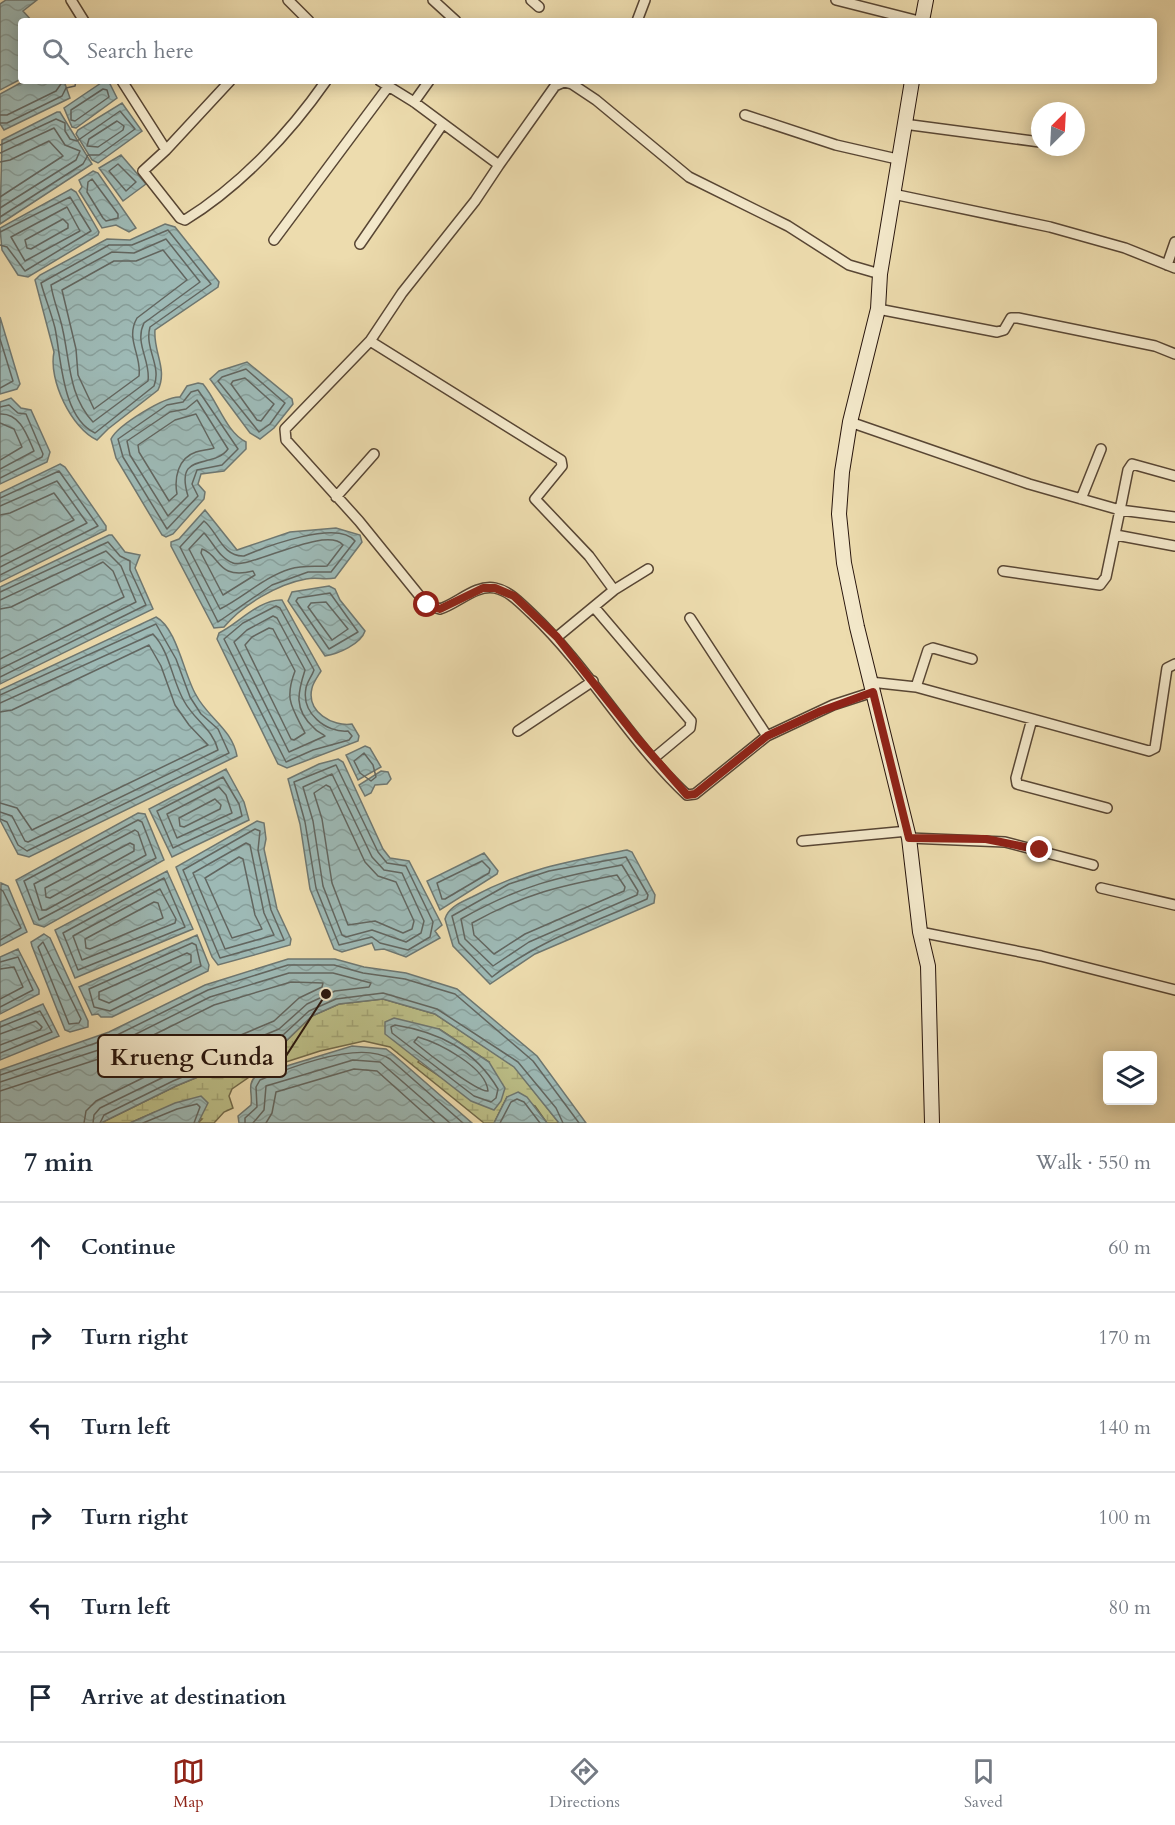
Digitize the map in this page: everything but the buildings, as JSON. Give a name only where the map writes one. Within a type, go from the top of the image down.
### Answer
[{"type":"street","points":[[71,0],[82,18]]},
{"type":"street","points":[[288,0],[306,18]]},
{"type":"street","points":[[433,0],[453,18]]},
{"type":"street","points":[[531,0],[539,7]]},
{"type":"street","points":[[638,18],[645,0]]},
{"type":"street","points":[[836,0],[909,18]]},
{"type":"street","points":[[922,18],[926,0]]},
{"type":"street","points":[[124,84],[166,150]]},
{"type":"street","points":[[227,84],[166,150],[143,171],[180,218],[185,220],[219,198],[240,180],[302,112],[324,84]]},
{"type":"street","points":[[274,240],[384,84],[414,102],[442,125],[499,165]]},
{"type":"street","points":[[414,102],[427,84]]},
{"type":"street","points":[[560,84],[555,86],[476,201],[402,293],[370,341],[285,429],[286,440],[427,605],[440,609],[483,588],[495,588],[514,596],[557,637],[654,758],[685,794],[692,796],[767,736],[872,687],[916,687],[1149,751],[1153,750],[1165,676],[1169,665],[1175,664]]},
{"type":"street","points":[[572,84],[596,100],[689,177],[788,226],[849,265],[880,274]]},
{"type":"street","points":[[911,84],[897,159],[880,274],[878,309],[850,422],[842,472],[839,514],[844,563],[909,834],[920,932],[929,973],[932,1123]]},
{"type":"street","points":[[745,116],[836,145],[897,159]]},
{"type":"street","points":[[904,124],[1031,141]]},
{"type":"street","points":[[360,244],[442,125]]},
{"type":"street","points":[[893,194],[1050,227],[1125,248],[1171,267],[1175,242]]},
{"type":"street","points":[[878,309],[997,332],[1004,330],[1011,318],[1018,318],[1155,346],[1175,354]]},
{"type":"street","points":[[370,341],[561,460],[562,466],[536,499],[589,556],[614,590]]},
{"type":"street","points":[[850,422],[1081,500],[1120,510],[1175,517]]},
{"type":"street","points":[[1081,500],[1101,449]]},
{"type":"street","points":[[336,497],[374,454]]},
{"type":"street","points":[[1004,571],[1100,585],[1106,577],[1128,470],[1132,464],[1175,476]]},
{"type":"street","points":[[1116,535],[1175,546]]},
{"type":"street","points":[[557,637],[614,590],[648,569]]},
{"type":"street","points":[[594,607],[691,721],[690,728],[654,758]]},
{"type":"street","points":[[690,618],[767,736]]},
{"type":"street","points":[[916,687],[928,650],[933,648],[972,659]]},
{"type":"street","points":[[518,731],[593,681]]},
{"type":"street","points":[[1032,719],[1016,778],[1017,784],[1107,808]]},
{"type":"street","points":[[802,841],[909,834],[1005,842],[1093,865]]},
{"type":"street","points":[[1101,888],[1175,904]]},
{"type":"street","points":[[920,932],[1041,956],[1175,990]]},
{"type":"green space","points":[[383,999],[435,1014],[515,1067],[559,1123],[547,1123],[535,1106],[507,1097],[494,1123],[484,1123],[390,1047],[364,1041],[320,1051],[258,1071],[232,1089],[229,1096],[233,1108],[224,1112],[214,1123],[198,1123],[202,1119],[155,1112],[130,1123],[101,1123],[176,1086],[287,1040],[312,1016],[339,1004]],"holes":[[[439,1029],[489,1062],[448,1082],[418,1062]]]},
{"type":"water","points":[[6,0],[37,0],[23,11],[29,18],[18,18],[18,81],[0,90],[0,4]]},
{"type":"water","points":[[18,84],[65,84],[70,98],[4,130],[0,124],[0,94]]},
{"type":"water","points":[[100,84],[110,84],[117,98],[76,128],[72,127],[64,108]]},
{"type":"water","points":[[122,103],[142,131],[98,163],[92,160],[76,134],[78,130]]},
{"type":"water","points":[[60,112],[92,164],[0,224],[2,140]]},
{"type":"water","points":[[121,155],[146,184],[123,201],[99,168]]},
{"type":"water","points":[[93,171],[98,173],[136,228],[129,232],[116,225],[102,228],[79,191],[82,187],[79,180]]},
{"type":"water","points":[[71,189],[76,192],[99,232],[98,235],[28,277],[18,275],[2,250],[0,228]]},
{"type":"water","points":[[165,224],[175,227],[219,282],[218,287],[155,330],[161,368],[161,382],[158,390],[97,440],[79,426],[58,389],[53,363],[54,352],[35,280],[40,275],[107,239],[130,240]]},
{"type":"water","points":[[0,317],[20,384],[17,389],[0,394]]},
{"type":"water","points":[[247,362],[292,399],[293,404],[274,428],[260,439],[250,433],[210,379],[219,371]]},
{"type":"water","points":[[203,384],[233,431],[246,442],[246,449],[224,471],[201,474],[198,484],[205,492],[204,499],[173,534],[166,537],[162,535],[116,458],[111,439],[123,426],[142,412],[164,401],[180,397],[187,386]]},
{"type":"water","points":[[11,398],[21,408],[31,410],[50,452],[47,462],[0,484],[0,402]]},
{"type":"water","points":[[60,464],[65,467],[106,526],[106,530],[0,582],[0,493]]},
{"type":"water","points":[[205,510],[237,550],[290,532],[336,528],[360,535],[362,542],[335,578],[306,579],[284,586],[250,603],[224,627],[214,628],[171,546],[171,542],[179,539]]},
{"type":"water","points":[[112,535],[125,552],[140,555],[135,568],[153,609],[0,684],[0,587]]},
{"type":"water","points":[[329,586],[335,589],[340,600],[365,631],[359,640],[348,648],[325,656],[288,601],[292,592]]},
{"type":"water","points":[[282,600],[321,671],[312,688],[313,704],[317,711],[329,720],[352,724],[359,736],[358,741],[287,768],[278,764],[217,639],[219,633],[265,603]]},
{"type":"water","points":[[156,617],[175,641],[196,695],[230,738],[237,756],[29,857],[18,854],[0,820],[0,690]]},
{"type":"water","points":[[365,746],[370,748],[381,767],[358,780],[346,755]]},
{"type":"water","points":[[338,759],[343,762],[383,849],[390,858],[409,861],[442,925],[435,931],[440,938],[406,957],[384,949],[375,950],[372,943],[342,952],[334,949],[310,889],[300,824],[288,779],[319,764]]},
{"type":"water","points":[[226,769],[244,802],[249,820],[172,857],[149,809]]},
{"type":"water","points":[[381,771],[388,772],[391,779],[387,784],[375,785],[371,793],[365,796],[359,785]]},
{"type":"water","points":[[138,813],[145,814],[164,860],[44,927],[34,924],[16,880]]},
{"type":"water","points":[[257,821],[264,823],[266,839],[264,849],[277,909],[291,939],[290,945],[218,965],[212,957],[176,867]]},
{"type":"water","points":[[627,850],[632,852],[655,895],[654,903],[535,954],[490,984],[453,946],[445,919],[449,911],[460,903],[510,879],[567,862]]},
{"type":"water","points":[[484,853],[498,871],[497,874],[440,910],[427,881]]},
{"type":"water","points":[[167,871],[193,929],[75,978],[55,930]]},
{"type":"water","points":[[1,883],[8,886],[27,932],[0,946]]},
{"type":"water","points":[[44,934],[50,938],[88,1021],[88,1027],[70,1032],[65,1030],[31,942]]},
{"type":"water","points":[[197,935],[209,965],[208,971],[112,1017],[92,1015],[79,987]]},
{"type":"water","points":[[18,949],[39,994],[0,1014],[0,957]]},
{"type":"water","points":[[288,959],[335,959],[364,967],[406,973],[457,989],[537,1056],[586,1123],[559,1123],[514,1067],[435,1014],[383,999],[339,1004],[312,1016],[287,1040],[176,1086],[101,1123],[0,1123],[0,1070],[109,1032],[205,985]]},
{"type":"water","points":[[43,1004],[59,1036],[0,1060],[0,1022]]},
{"type":"water","points":[[394,1018],[439,1029],[489,1062],[505,1088],[501,1101],[494,1110],[471,1101],[385,1034],[385,1022]]},
{"type":"water","points":[[352,1046],[386,1049],[472,1123],[239,1123],[238,1116],[251,1105],[251,1085],[257,1075]]},
{"type":"water","points":[[518,1092],[527,1097],[547,1123],[494,1123],[507,1097]]},
{"type":"water","points":[[201,1096],[208,1103],[198,1123],[130,1123],[175,1103]]},
{"type":"place","name":"Krueng Cunda","points":[[326,994]]},
{"type":"route","points":[[427,605],[440,609],[453,605],[465,596],[483,588],[495,588],[514,596],[557,637],[638,739],[685,794],[692,796],[767,736],[833,705],[873,692],[891,756],[909,838],[986,839],[1040,850]]}]
